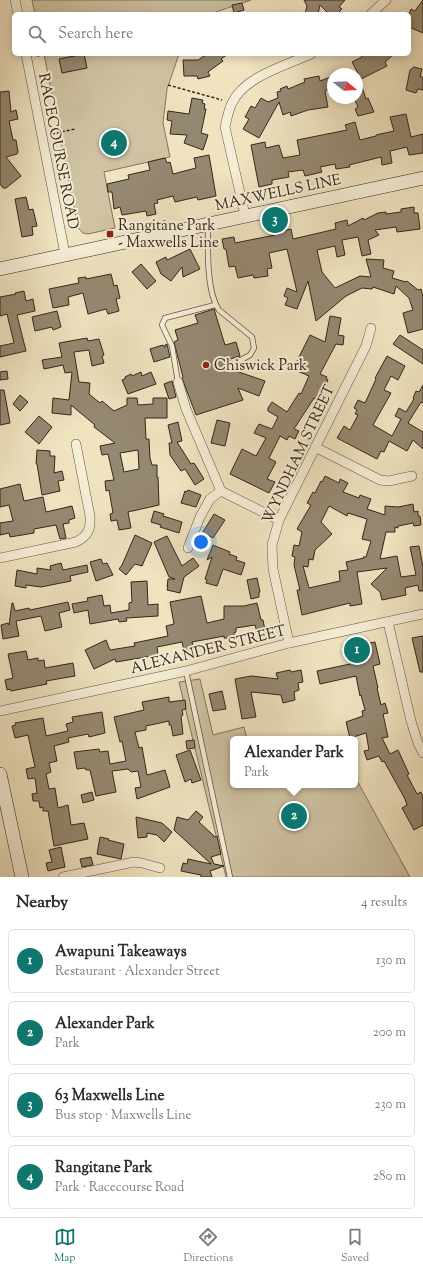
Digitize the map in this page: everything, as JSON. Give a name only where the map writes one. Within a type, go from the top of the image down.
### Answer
[{"type":"main road","name":"MAXWELLS LINE","points":[[0,269],[245,215],[423,178]]},
{"type":"main road","points":[[0,774],[3,803],[22,877]]},
{"type":"street","points":[[15,0],[18,12]]},
{"type":"street","points":[[372,12],[386,0]]},
{"type":"street","name":"RACECOURSE ROAD","points":[[26,56],[65,254]]},
{"type":"street","points":[[245,215],[226,127],[228,114],[232,103],[244,87],[256,78],[306,56]]},
{"type":"street","name":"WYNDHAM STREET","points":[[289,643],[273,569],[272,545],[279,520],[366,346],[371,328]]},
{"type":"street","points":[[178,382],[186,408],[221,491],[279,520]]},
{"type":"street","points":[[0,558],[76,542],[83,539],[88,533],[91,526],[90,516],[76,444]]},
{"type":"street","points":[[315,447],[380,480],[389,481],[412,476]]},
{"type":"street","points":[[188,548],[200,518],[210,499],[221,491]]},
{"type":"street","name":"ALEXANDER STREET","points":[[0,711],[186,671],[289,643],[423,614]]},
{"type":"street","points":[[388,622],[411,721],[423,753]]},
{"type":"street","points":[[63,877],[134,862],[160,868]]},
{"type":"lane","points":[[208,223],[209,274],[215,305],[252,337],[254,348],[250,355],[239,361]]},
{"type":"lane","points":[[178,382],[172,346],[162,325],[165,318],[215,305]]},
{"type":"lane","points":[[186,671],[230,877]]},
{"type":"path","points":[[168,85],[232,103]]},
{"type":"path","points":[[42,136],[75,129]]},
{"type":"shaded area","points":[[32,0],[251,0],[216,12],[35,12]]},
{"type":"shaded area","points":[[44,56],[178,56],[167,89],[163,123],[170,157],[104,172],[115,228],[88,234],[83,233],[78,228]]},
{"type":"shaded area","points":[[200,679],[213,735],[244,727],[246,736],[230,736],[230,788],[358,788],[358,782],[410,877],[226,877],[179,682]]},
{"type":"building","points":[[304,0],[345,0],[339,7],[342,9],[339,12],[327,12],[320,5],[318,12],[306,12],[307,6]]},
{"type":"building","points":[[423,0],[423,33],[411,28],[410,12],[411,9],[415,11]]},
{"type":"building","points":[[242,3],[244,10],[234,12],[232,5]]},
{"type":"building","points":[[74,56],[84,56],[87,68],[62,73],[59,59]]},
{"type":"building","points":[[204,56],[225,56],[221,59],[223,61],[208,72],[210,76],[198,79],[197,76],[184,76],[183,60],[198,60]]},
{"type":"building","points":[[361,56],[392,56],[385,62],[387,66],[363,78],[363,68],[355,68],[352,62],[362,57]]},
{"type":"building","points":[[414,67],[422,69],[420,77],[423,77],[423,90],[418,89],[416,93],[406,90],[410,70]]},
{"type":"building","points":[[319,76],[320,81],[327,78],[327,90],[325,91],[328,107],[308,110],[291,116],[290,112],[283,115],[279,102],[259,138],[243,129],[249,119],[245,117],[251,106],[255,108],[261,98],[268,102],[278,98],[277,92],[281,91],[280,89],[287,86],[288,89],[305,82],[304,79]]},
{"type":"building","points":[[363,90],[366,99],[368,98],[374,112],[358,116],[355,109],[358,107],[357,104],[363,104]]},
{"type":"building","points":[[9,91],[11,112],[16,110],[18,119],[9,121],[13,140],[16,140],[18,152],[17,154],[6,157],[21,176],[6,188],[3,188],[0,184],[0,92]]},
{"type":"building","points":[[192,98],[203,100],[202,103],[205,104],[204,109],[206,109],[201,133],[208,135],[203,150],[184,143],[187,135],[170,134],[172,121],[167,120],[168,111],[189,114]]},
{"type":"building","points":[[406,114],[411,137],[423,134],[423,153],[409,155],[407,147],[390,151],[392,163],[382,165],[381,157],[349,165],[350,167],[336,169],[335,164],[320,167],[322,172],[305,176],[303,170],[288,172],[289,177],[272,180],[272,184],[259,187],[251,145],[265,142],[266,148],[279,145],[283,158],[300,155],[297,140],[347,130],[345,125],[355,122],[360,140],[394,131],[390,117]]},
{"type":"building","points":[[209,155],[216,196],[198,200],[197,197],[175,202],[173,196],[157,200],[158,203],[154,204],[156,214],[147,216],[146,211],[122,215],[120,207],[114,209],[112,192],[108,192],[107,184],[129,179],[128,175],[150,170],[148,162],[165,158],[167,163],[170,162],[173,174],[196,168],[194,158]]},
{"type":"building","points":[[26,197],[29,210],[33,209],[37,226],[32,227],[33,235],[22,237],[15,199]]},
{"type":"building","points":[[414,207],[414,213],[418,213],[420,229],[397,232],[396,227],[375,230],[379,235],[368,240],[371,254],[362,256],[358,237],[342,240],[345,255],[337,257],[335,246],[317,250],[322,272],[335,288],[360,276],[371,277],[366,259],[384,260],[383,268],[394,271],[392,278],[407,281],[418,290],[421,289],[423,297],[423,329],[408,333],[403,313],[413,310],[409,298],[396,286],[394,294],[373,287],[372,289],[362,288],[346,296],[316,321],[308,281],[297,309],[285,305],[288,298],[284,296],[287,288],[297,292],[287,249],[269,253],[272,268],[267,269],[268,276],[254,278],[253,275],[238,278],[235,266],[229,267],[226,249],[224,249],[222,239],[234,237],[235,243],[275,235],[275,233],[291,229],[293,239],[336,229],[335,223],[347,220],[348,226],[363,218],[364,220],[378,213],[386,212],[386,214],[401,212],[401,209]]},
{"type":"building","points":[[190,249],[200,269],[183,277],[182,267],[171,281],[161,274],[156,262],[166,257],[167,260]]},
{"type":"building","points":[[141,264],[156,281],[147,289],[132,272]]},
{"type":"building","points":[[111,274],[114,286],[117,285],[120,298],[116,299],[119,311],[108,314],[106,309],[88,314],[83,293],[68,297],[69,305],[53,308],[49,289],[79,283],[78,278],[86,277],[86,279]]},
{"type":"building","points":[[24,291],[26,301],[33,299],[35,311],[17,315],[26,351],[0,357],[0,346],[14,343],[7,314],[0,316],[0,297]]},
{"type":"building","name":"Chiswick Park","points":[[214,309],[225,345],[236,342],[240,356],[230,359],[233,370],[265,381],[259,396],[238,388],[243,400],[196,415],[182,378],[174,342],[178,340],[175,330],[198,323],[195,315]]},
{"type":"building","points":[[57,311],[61,327],[53,330],[52,327],[35,331],[32,317]]},
{"type":"building","points":[[330,316],[341,318],[338,335],[344,336],[343,345],[336,344],[320,374],[327,377],[326,379],[328,380],[322,394],[320,393],[317,400],[314,398],[294,429],[299,431],[295,439],[289,436],[287,440],[280,436],[269,458],[276,462],[267,479],[275,482],[269,493],[230,474],[242,449],[256,456],[266,438],[254,433],[259,424],[272,429],[278,417],[268,411],[268,408],[272,402],[287,412],[299,393],[301,394],[309,376],[295,370],[297,366],[295,365],[310,335],[325,342]]},
{"type":"building","points":[[400,335],[423,350],[423,364],[393,344]]},
{"type":"building","points":[[87,338],[88,341],[99,339],[104,355],[102,356],[104,363],[92,366],[89,350],[74,352],[79,382],[90,383],[89,394],[100,403],[102,401],[114,411],[127,405],[127,398],[137,398],[138,405],[153,404],[153,398],[167,398],[167,418],[145,418],[146,439],[149,439],[150,458],[152,465],[157,465],[159,505],[128,512],[131,528],[119,530],[117,520],[111,521],[110,514],[113,513],[109,490],[106,491],[105,481],[114,480],[108,454],[102,455],[100,446],[115,443],[94,427],[95,425],[71,405],[71,415],[52,413],[53,398],[69,400],[72,372],[65,373],[63,365],[44,369],[42,360],[62,357],[59,343]],"holes":[[[138,450],[139,469],[124,472],[120,453]]]},
{"type":"building","points":[[167,344],[170,357],[154,362],[150,349],[163,345],[165,347]]},
{"type":"building","points":[[387,356],[405,366],[398,380],[391,376],[384,390],[391,393],[373,425],[392,436],[401,419],[395,416],[399,408],[406,412],[414,399],[413,398],[416,391],[419,392],[423,385],[423,403],[421,402],[408,423],[423,432],[423,449],[413,440],[407,451],[389,441],[384,452],[381,451],[377,459],[337,438],[344,426],[350,430],[358,415],[355,414],[357,410],[354,408],[358,400],[365,403],[376,379],[375,378]]},
{"type":"building","points":[[7,371],[8,379],[0,380],[0,372]]},
{"type":"building","points":[[141,372],[142,376],[151,372],[156,384],[128,394],[122,380],[131,374],[132,376]]},
{"type":"building","points":[[172,381],[176,397],[169,399],[164,384]]},
{"type":"building","points":[[0,390],[4,390],[10,423],[0,425]]},
{"type":"building","points":[[20,395],[28,402],[20,411],[13,404]]},
{"type":"building","points":[[39,416],[52,427],[39,444],[25,432]]},
{"type":"building","points":[[217,420],[230,423],[225,446],[211,443]]},
{"type":"building","points":[[178,422],[182,441],[177,442],[191,464],[194,463],[204,479],[195,485],[185,469],[181,471],[170,455],[169,443],[172,443],[168,425]]},
{"type":"building","points":[[37,450],[50,451],[50,456],[55,456],[54,473],[62,471],[64,480],[58,481],[60,491],[42,495],[36,464]]},
{"type":"building","points":[[325,476],[339,483],[340,479],[348,483],[343,492],[359,498],[360,495],[371,499],[367,509],[385,515],[385,506],[398,507],[413,504],[414,512],[418,511],[418,516],[420,516],[421,525],[414,526],[413,523],[398,526],[398,528],[395,527],[395,532],[386,532],[380,559],[397,556],[401,577],[416,575],[410,547],[419,546],[423,567],[423,591],[419,591],[418,585],[405,588],[406,595],[382,600],[380,592],[371,584],[387,568],[357,572],[362,604],[350,606],[350,603],[302,615],[297,590],[300,590],[294,565],[295,557],[292,556],[294,545],[299,546],[302,532],[297,529],[311,505],[307,503],[313,492],[315,493],[321,481],[322,482]],"holes":[[[329,506],[347,516],[348,513],[367,519],[362,539],[371,541],[366,557],[346,562],[348,570],[339,571],[340,581],[309,588],[303,566],[308,567],[309,559],[313,560],[315,550],[332,534],[321,522]]]},
{"type":"building","points":[[20,484],[24,501],[43,497],[46,512],[72,506],[75,518],[69,520],[69,523],[63,524],[66,538],[60,539],[56,525],[34,529],[34,533],[10,537],[9,533],[0,535],[0,523],[13,521],[9,505],[0,507],[0,489]]},
{"type":"building","points":[[188,490],[201,495],[196,507],[181,503],[185,491],[187,492]]},
{"type":"building","points":[[154,511],[164,514],[163,516],[182,522],[179,533],[160,527],[161,525],[151,522]]},
{"type":"building","points":[[214,514],[225,520],[213,538],[203,532]]},
{"type":"building","points":[[135,535],[152,543],[142,566],[135,564],[126,575],[119,569]]},
{"type":"building","points":[[167,536],[182,566],[193,558],[199,566],[184,577],[180,593],[167,590],[168,579],[175,579],[169,577],[154,542]]},
{"type":"building","points":[[213,545],[230,552],[229,554],[237,557],[236,560],[245,563],[241,575],[223,569],[217,586],[206,583],[207,580],[205,579],[212,557],[207,560]]},
{"type":"building","points":[[101,559],[103,564],[107,563],[113,575],[96,581],[90,562]]},
{"type":"building","points":[[61,563],[63,570],[87,565],[88,572],[70,576],[71,581],[41,587],[26,585],[26,588],[15,586],[17,570],[37,574],[37,568],[51,570],[50,566]]},
{"type":"building","points":[[257,578],[260,592],[259,597],[251,599],[247,580]]},
{"type":"building","points":[[147,581],[148,605],[158,604],[158,616],[126,618],[127,621],[119,622],[118,619],[90,624],[88,610],[74,613],[72,604],[88,601],[87,598],[102,595],[104,606],[110,605],[111,613],[129,610],[129,603],[132,602],[131,582]]},
{"type":"building","points":[[201,596],[207,623],[224,619],[224,606],[244,606],[257,603],[265,630],[257,632],[255,625],[236,628],[234,638],[224,638],[224,636],[192,642],[194,649],[184,651],[182,642],[157,647],[158,655],[116,662],[115,659],[94,669],[85,650],[106,640],[110,650],[135,646],[134,643],[168,636],[166,626],[174,624],[170,602]]},
{"type":"building","points":[[68,602],[70,610],[59,613],[62,627],[45,631],[41,616],[16,621],[19,636],[3,639],[1,625],[8,623],[9,625],[12,603],[15,611],[29,608],[30,610]]},
{"type":"building","points":[[423,636],[423,672],[420,672],[412,638]]},
{"type":"building","points":[[375,642],[380,664],[373,666],[377,688],[381,705],[385,703],[388,713],[383,714],[388,737],[382,738],[390,754],[398,750],[409,774],[407,775],[417,794],[421,792],[423,797],[423,825],[414,830],[402,808],[407,805],[405,799],[384,761],[382,762],[379,756],[367,760],[364,751],[369,750],[366,733],[356,736],[350,736],[346,722],[363,716],[362,711],[365,710],[361,695],[360,696],[356,676],[320,684],[317,671],[355,663],[351,647]]},
{"type":"building","points":[[26,651],[28,660],[38,658],[38,661],[44,660],[45,668],[73,663],[75,676],[46,681],[47,684],[11,691],[10,689],[7,690],[5,680],[13,678],[8,654]]},
{"type":"building","points":[[290,670],[291,672],[301,670],[303,682],[298,683],[299,690],[294,692],[295,700],[283,703],[281,695],[251,692],[256,717],[242,719],[235,679],[251,676],[278,679],[276,673]]},
{"type":"building","points":[[222,691],[226,709],[213,711],[209,694]]},
{"type":"building","points":[[169,697],[169,702],[185,700],[186,709],[182,710],[183,715],[181,716],[183,734],[173,736],[169,721],[146,726],[146,730],[135,732],[139,748],[142,747],[147,775],[165,770],[170,787],[137,799],[135,788],[141,787],[138,771],[131,772],[128,769],[112,771],[116,792],[96,796],[90,770],[86,770],[85,768],[77,769],[74,752],[99,749],[100,752],[108,751],[110,764],[126,761],[122,741],[120,742],[114,717],[144,710],[142,702]]},
{"type":"building","points":[[102,712],[105,733],[89,737],[88,734],[68,738],[69,742],[54,746],[57,761],[49,763],[51,772],[46,774],[49,789],[55,788],[58,808],[68,805],[71,825],[84,823],[88,839],[54,846],[48,811],[43,811],[43,807],[40,808],[39,801],[33,801],[32,794],[37,793],[35,778],[28,779],[26,769],[35,767],[28,735],[15,738],[12,726],[16,725],[15,723],[43,718],[46,736],[68,731],[66,724],[73,722],[72,717]]},
{"type":"building","points":[[194,740],[195,748],[187,749],[186,741]]},
{"type":"building","points":[[190,750],[201,780],[192,783],[191,779],[185,782],[176,755]]},
{"type":"building","points":[[92,792],[94,800],[83,803],[81,795]]},
{"type":"building","points":[[196,811],[203,817],[199,822],[214,837],[217,836],[221,854],[211,857],[214,864],[224,866],[210,871],[212,877],[201,877],[201,875],[181,871],[183,863],[187,864],[188,859],[211,864],[174,830],[177,817],[188,820]]},
{"type":"building","points":[[136,817],[162,823],[172,832],[164,842],[157,835],[147,833],[147,837],[138,838]]},
{"type":"building","points":[[100,837],[124,844],[121,859],[97,854]]},
{"type":"building","points":[[61,847],[65,867],[48,871],[46,863],[52,862],[49,850]]},
{"type":"building","points":[[91,857],[93,865],[82,867],[80,859]]},
{"type":"place","name":"Rangitane Park","points":[[114,143]]},
{"type":"place","name":"63 Maxwells Line","points":[[275,220]]},
{"type":"place","name":"Rangitāne Park - Maxwells Line","points":[[110,234]]},
{"type":"place","name":"Chiswick Park","points":[[206,365]]},
{"type":"place","name":"Awapuni Takeaways","points":[[357,650]]},
{"type":"place","name":"Alexander Park","points":[[294,816]]}]
